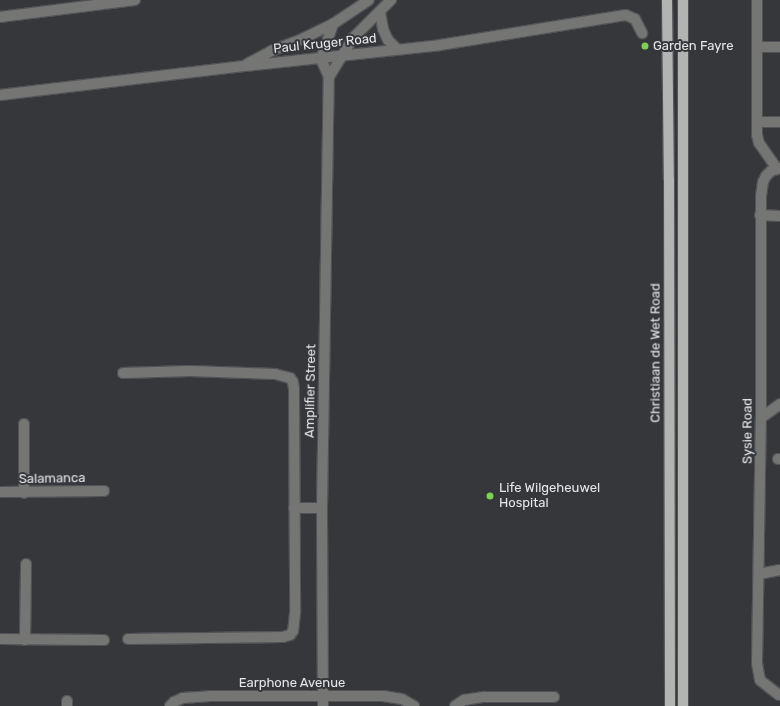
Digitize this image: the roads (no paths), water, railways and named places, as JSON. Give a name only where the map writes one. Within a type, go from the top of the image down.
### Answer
[{"type":"main road","name":"Christiaan de Wet Road","points":[[667,0],[670,706]]},
{"type":"main road","name":"Christiaan de Wet Road","points":[[683,0],[683,706]]},
{"type":"street","points":[[0,17],[135,0]]},
{"type":"street","points":[[246,66],[271,51],[300,40],[333,24],[369,0]]},
{"type":"street","points":[[329,77],[353,38],[391,0]]},
{"type":"street","points":[[757,0],[757,122],[759,143],[778,168]]},
{"type":"street","points":[[380,12],[383,29],[388,40],[397,49]]},
{"type":"street","name":"Paul Kruger Road","points":[[0,95],[440,45],[626,15],[635,18],[642,33]]},
{"type":"street","points":[[321,59],[333,24]]},
{"type":"street","points":[[757,47],[780,47]]},
{"type":"street","name":"Amplifier Street","points":[[321,59],[329,77],[322,508],[323,701]]},
{"type":"street","points":[[757,122],[780,122]]},
{"type":"street","name":"Sysie Road","points":[[778,168],[766,176],[762,182],[760,215],[760,574],[756,663],[760,680],[779,695]]},
{"type":"street","points":[[760,215],[780,216]]},
{"type":"street","points":[[123,373],[198,371],[275,374],[290,378],[294,389],[295,613],[294,627],[290,635],[283,637],[128,639]]},
{"type":"street","points":[[761,418],[780,404]]},
{"type":"street","points":[[24,424],[24,493]]},
{"type":"street","name":"Salamanca","points":[[0,492],[24,493],[104,491]]},
{"type":"street","points":[[294,508],[322,508]]},
{"type":"street","points":[[25,640],[26,564]]},
{"type":"street","points":[[760,574],[780,570]]},
{"type":"street","points":[[0,640],[104,640]]},
{"type":"street","points":[[455,706],[464,700],[484,697],[554,697]]},
{"type":"street","name":"Earphone Avenue","points":[[170,706],[174,702],[183,698],[323,701],[383,701],[402,699],[414,706]]},
{"type":"place","name":"Garden Fayre","points":[[645,46]]},
{"type":"place","name":"Life Wilgeheuwel Hospital","points":[[490,496]]}]
